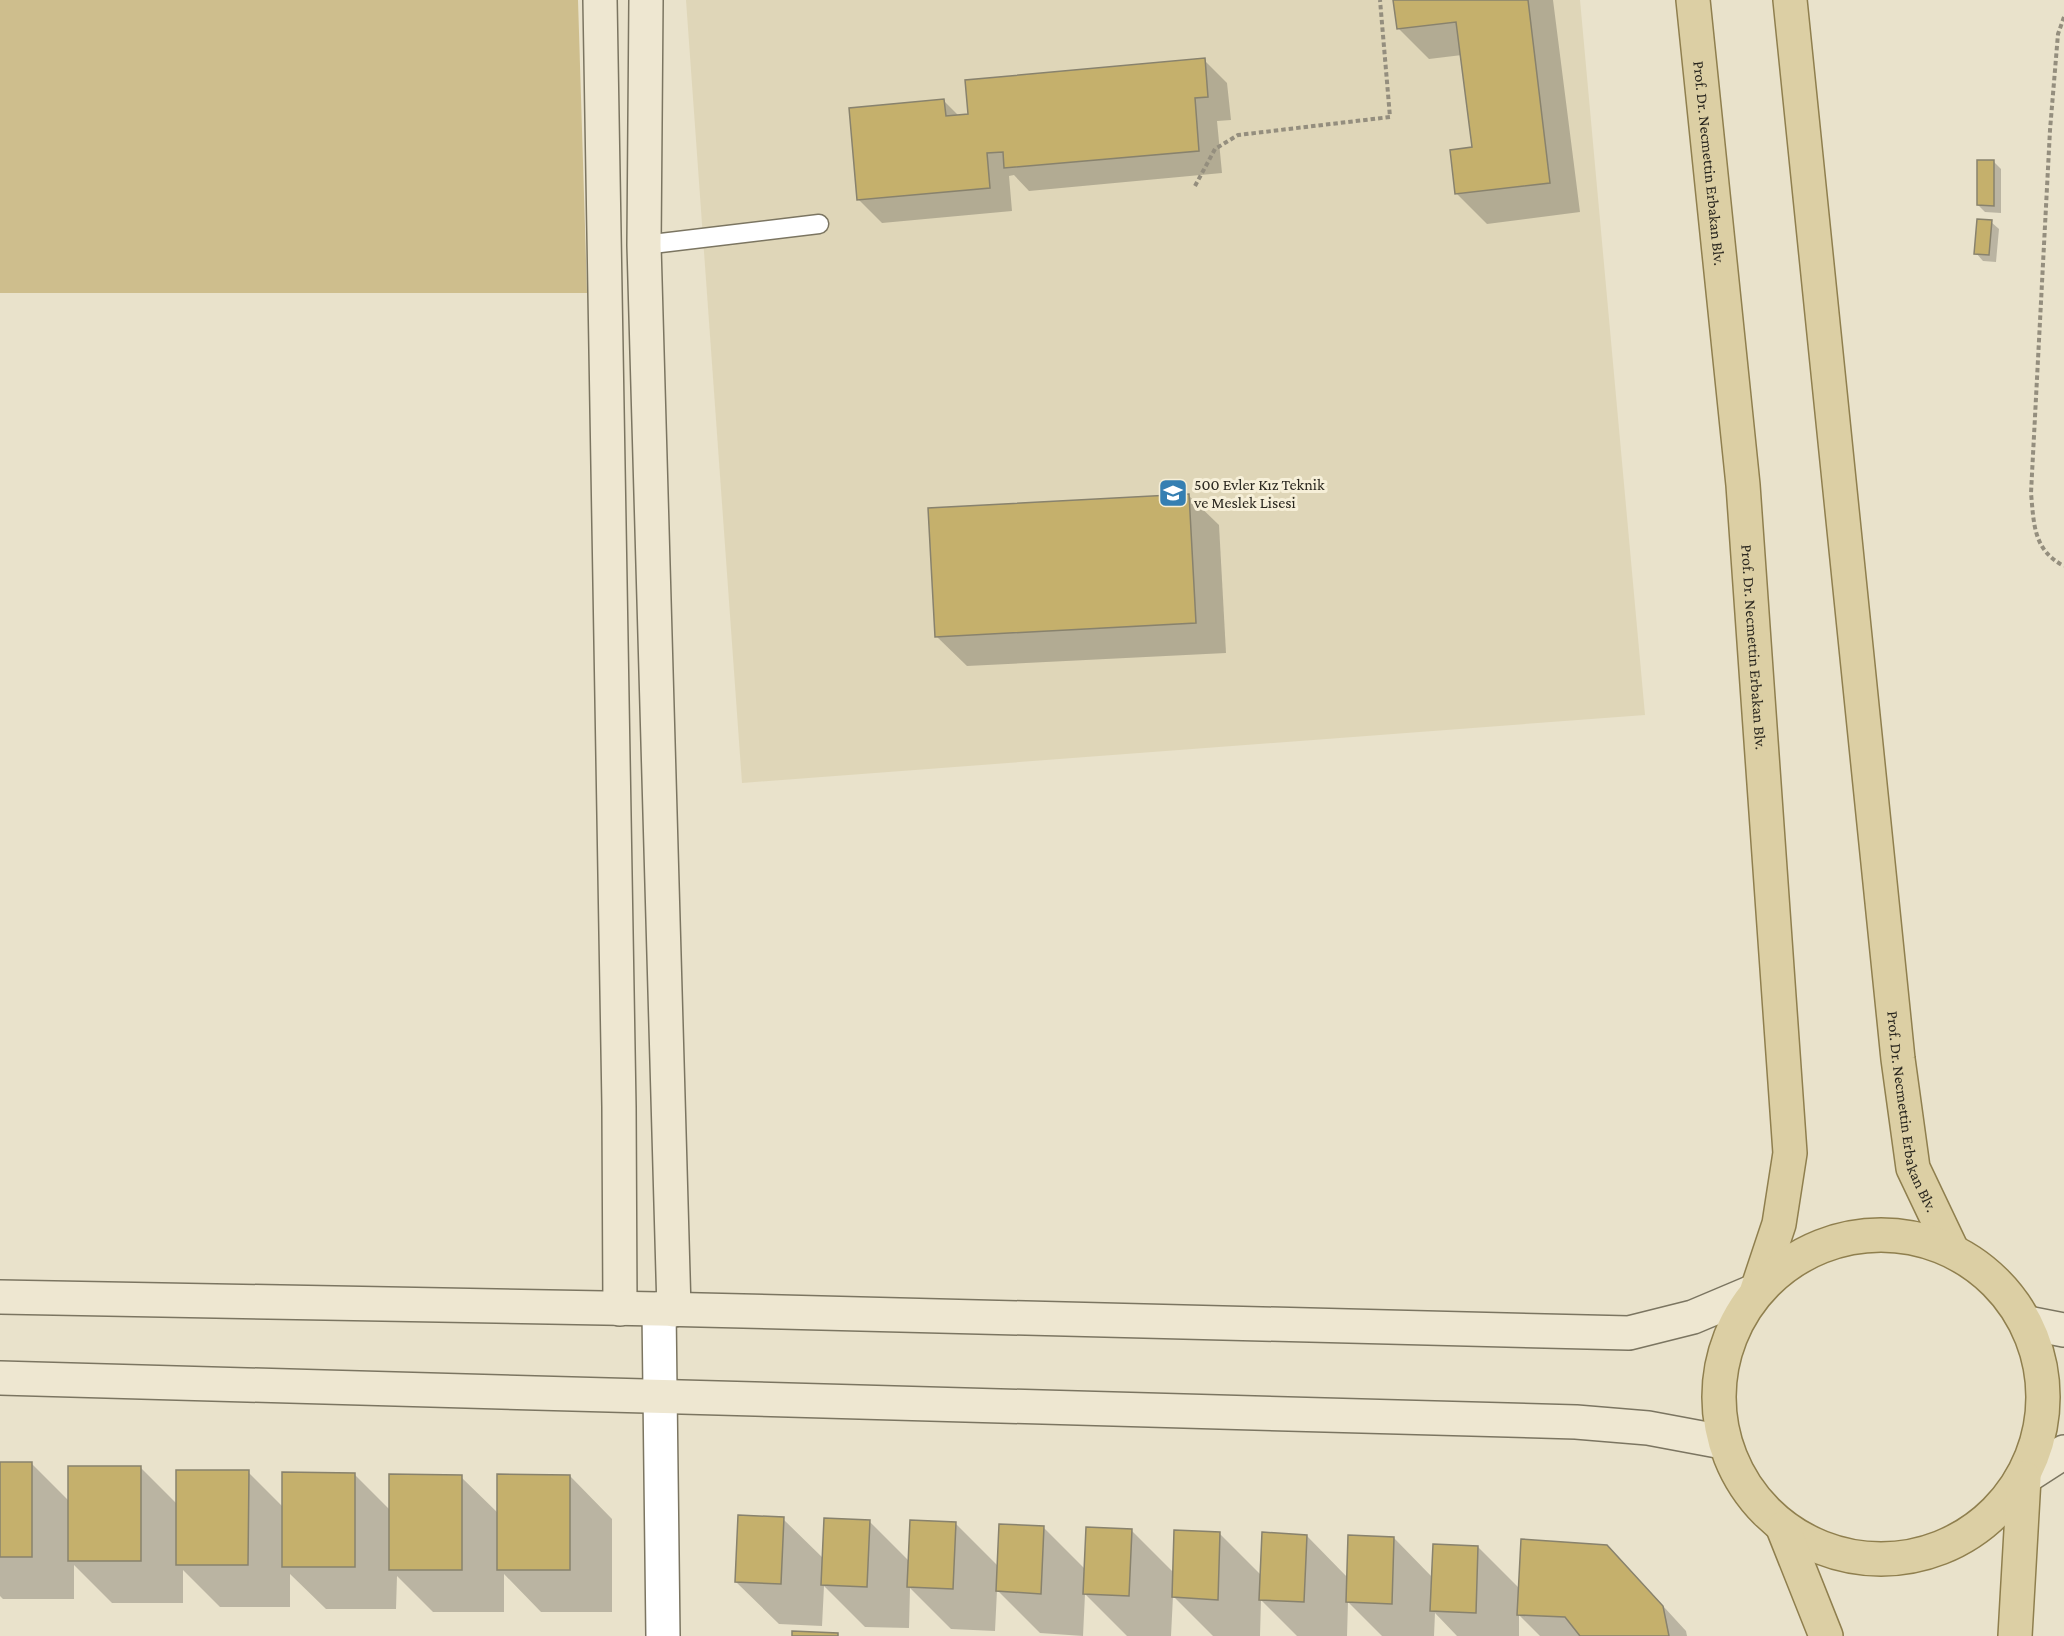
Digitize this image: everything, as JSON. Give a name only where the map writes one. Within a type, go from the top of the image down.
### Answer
[{"type":"main road","points":[[600,0],[620,1309]]},
{"type":"main road","points":[[646,0],[644,245],[667,1310]]},
{"type":"main road","name":"Prof. Dr. Necmettin Erbakan Blv.","points":[[1693,0],[1743,485],[1790,1154],[1779,1224],[1757,1290]]},
{"type":"main road","name":"Prof. Dr. Necmettin Erbakan Blv.","points":[[1790,0],[1898,1059],[1913,1168],[1953,1250]]},
{"type":"main road","points":[[0,1297],[1629,1333],[1693,1317],[1757,1290],[1798,1256],[1848,1237],[1901,1235],[1953,1250],[1996,1280],[2028,1323],[2043,1374],[2042,1428],[2024,1478],[2015,1636]]},
{"type":"main road","points":[[1757,1290],[1729,1336],[1717,1388],[1723,1442],[1746,1490],[1783,1528],[1832,1553],[1887,1561],[1941,1549],[1989,1521],[2024,1478],[2064,1452]]},
{"type":"main road","points":[[2028,1323],[2064,1330]]},
{"type":"main road","points":[[0,1378],[1576,1422],[1648,1428],[1723,1442]]},
{"type":"main road","points":[[1783,1528],[1826,1636]]},
{"type":"street","points":[[663,1636],[659,1396],[667,1310]]},
{"type":"lane","points":[[644,245],[819,224]]},
{"type":"path","points":[[1195,186],[1215,149],[1238,135],[1390,117],[1380,0]]},
{"type":"path","points":[[2064,17],[2058,34],[2050,130],[2031,493],[2035,534],[2051,559],[2064,566]]},
{"type":"shaded area","points":[[0,0],[578,0],[587,293],[0,293]]},
{"type":"shaded area","name":"500 Evler Kız Teknik ve Meslek Lisesi","points":[[686,0],[1580,0],[1645,715],[742,783]]},
{"type":"building","points":[[1393,0],[1528,0],[1550,183],[1455,194],[1450,150],[1472,147],[1456,22],[1397,29]]},
{"type":"building","points":[[1205,58],[1208,97],[1195,98],[1199,151],[1004,168],[1003,152],[987,153],[990,188],[857,200],[849,108],[944,99],[946,116],[968,114],[965,80]]},
{"type":"building","points":[[1977,160],[1994,160],[1994,206],[1977,205]]},
{"type":"building","points":[[1977,219],[1992,220],[1989,255],[1974,254]]},
{"type":"building","points":[[1189,494],[1196,623],[935,637],[928,508]]},
{"type":"building","points":[[0,1462],[32,1462],[32,1557],[0,1557]]},
{"type":"building","points":[[68,1466],[141,1466],[141,1561],[68,1561]]},
{"type":"building","points":[[176,1470],[249,1470],[248,1565],[176,1565]]},
{"type":"building","points":[[282,1472],[355,1473],[355,1567],[282,1567]]},
{"type":"building","points":[[389,1474],[462,1475],[462,1570],[389,1570]]},
{"type":"building","points":[[497,1474],[570,1475],[570,1570],[497,1570]]},
{"type":"building","points":[[738,1515],[784,1517],[781,1584],[735,1582]]},
{"type":"building","points":[[824,1518],[870,1520],[867,1587],[821,1585]]},
{"type":"building","points":[[910,1520],[956,1522],[953,1589],[907,1587]]},
{"type":"building","points":[[999,1524],[1044,1526],[1041,1594],[996,1591]]},
{"type":"building","points":[[1086,1527],[1132,1529],[1129,1596],[1083,1594]]},
{"type":"building","points":[[1174,1530],[1220,1532],[1218,1600],[1172,1597]]},
{"type":"building","points":[[1262,1532],[1307,1535],[1304,1602],[1259,1600]]},
{"type":"building","points":[[1348,1535],[1394,1537],[1392,1604],[1346,1602]]},
{"type":"building","points":[[1521,1539],[1607,1545],[1663,1606],[1669,1636],[1580,1636],[1565,1617],[1517,1615]]},
{"type":"building","points":[[1433,1544],[1478,1546],[1476,1613],[1430,1611]]},
{"type":"building","points":[[792,1631],[838,1633],[838,1636],[792,1636]]},
{"type":"place","name":"500 Evler Kız Teknik ve Meslek Lisesi","points":[[1173,493]]}]
